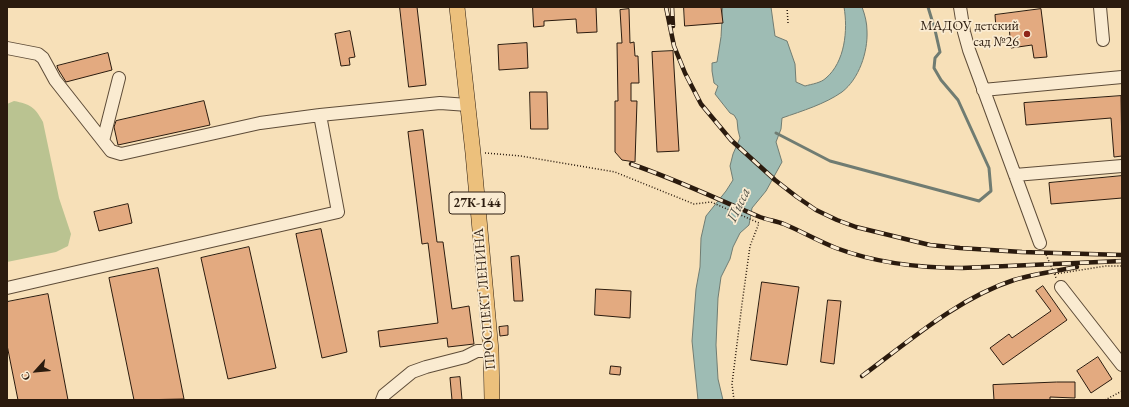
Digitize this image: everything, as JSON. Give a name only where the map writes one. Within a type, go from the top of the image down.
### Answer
[{"type":"main road","name":"ПРОСПЕКТ ЛЕНИНА","points":[[457,7],[473,153],[491,351],[492,400]]},
{"type":"street","points":[[960,7],[964,32],[983,90],[1040,243]]},
{"type":"street","points":[[1100,7],[1103,40]]},
{"type":"street","points":[[7,48],[38,54],[43,58],[55,80],[103,141],[112,151],[121,154],[260,123],[320,115],[440,103],[468,105]]},
{"type":"street","points":[[983,90],[1122,77]]},
{"type":"street","points":[[103,141],[120,78]]},
{"type":"street","points":[[7,288],[338,212],[320,115]]},
{"type":"street","points":[[1015,175],[1122,166]]},
{"type":"street","points":[[1060,287],[1122,365]]},
{"type":"street","points":[[382,400],[384,395],[412,372],[465,357],[477,351],[491,351]]},
{"type":"path","points":[[787,7],[788,23]]},
{"type":"path","points":[[473,153],[520,156],[616,172],[694,204],[711,202],[759,223],[750,246],[732,384],[734,400]]},
{"type":"path","points":[[1040,243],[1060,287]]},
{"type":"path","points":[[1055,274],[1106,266],[1122,266]]},
{"type":"path","points":[[1105,400],[1122,391]]},
{"type":"green space","points":[[14,101],[24,103],[32,107],[43,122],[59,198],[71,234],[68,246],[56,252],[7,262],[7,104]]},
{"type":"water","name":"Писса","points":[[723,7],[771,7],[775,36],[787,41],[795,64],[796,82],[805,86],[824,80],[832,71],[841,55],[844,45],[846,26],[844,7],[862,7],[867,28],[867,39],[864,56],[858,73],[848,87],[828,100],[782,118],[781,129],[776,142],[782,162],[766,191],[752,208],[749,225],[740,233],[721,277],[718,298],[716,345],[718,379],[723,400],[698,400],[692,341],[696,289],[700,267],[701,238],[706,216],[733,180],[730,166],[733,154],[740,138],[737,120],[715,94],[718,86],[714,83],[712,71],[712,63],[717,62],[721,37]]},
{"type":"building","points":[[400,7],[417,7],[426,85],[409,87]]},
{"type":"building","points":[[533,7],[596,7],[597,32],[577,33],[576,19],[544,21],[544,26],[534,27]]},
{"type":"building","points":[[684,7],[721,7],[723,23],[685,26]]},
{"type":"building","points":[[629,9],[630,43],[634,42],[635,56],[638,56],[639,83],[631,83],[631,101],[637,101],[635,162],[622,160],[615,152],[615,101],[618,101],[617,43],[622,43],[620,10]]},
{"type":"building","points":[[1041,9],[1047,57],[1034,58],[1032,45],[1011,48],[1009,26],[996,28],[995,15]]},
{"type":"building","points":[[350,31],[355,57],[349,58],[350,65],[341,66],[335,34]]},
{"type":"building","points":[[527,43],[528,68],[499,70],[498,45]]},
{"type":"building","points":[[673,51],[679,151],[657,152],[652,52]]},
{"type":"building","points":[[108,53],[112,70],[66,82],[57,66]]},
{"type":"building","points":[[530,92],[547,92],[548,129],[531,129]]},
{"type":"building","points":[[1121,96],[1122,156],[1114,157],[1111,118],[1026,125],[1024,103]]},
{"type":"building","points":[[204,101],[210,125],[118,145],[114,127],[116,121]]},
{"type":"building","points":[[423,130],[437,242],[443,242],[452,309],[469,306],[474,344],[448,347],[447,338],[380,347],[378,331],[438,323],[428,243],[422,244],[408,132]]},
{"type":"building","points":[[1122,176],[1122,198],[1051,204],[1049,183]]},
{"type":"building","points":[[128,204],[132,223],[99,231],[94,212]]},
{"type":"building","points":[[321,229],[347,352],[322,358],[296,234]]},
{"type":"building","points":[[249,247],[276,368],[228,379],[201,258]]},
{"type":"building","points":[[519,256],[523,301],[514,301],[511,257]]},
{"type":"building","points":[[158,268],[184,399],[134,400],[109,278]]},
{"type":"building","points":[[762,282],[799,287],[787,365],[751,360]]},
{"type":"building","points":[[1043,286],[1067,320],[1003,365],[990,348],[1009,334],[1012,338],[1051,311],[1036,291]]},
{"type":"building","points":[[596,289],[631,291],[630,318],[595,315]]},
{"type":"building","points":[[48,294],[68,400],[18,400],[7,345],[7,302]]},
{"type":"building","points":[[828,300],[841,301],[834,364],[821,362]]},
{"type":"building","points":[[508,326],[508,335],[500,336],[499,327]]},
{"type":"building","points":[[1098,357],[1112,379],[1091,393],[1077,371]]},
{"type":"building","points":[[611,366],[621,367],[620,375],[610,374]]},
{"type":"building","points":[[460,377],[462,400],[452,400],[450,378]]},
{"type":"building","points":[[1075,382],[1075,398],[1050,397],[1050,400],[994,400],[993,385]]},
{"type":"waterway","points":[[776,133],[830,161],[979,201],[991,191],[989,168],[958,100],[941,80],[934,68],[935,58],[940,52],[928,7]]},
{"type":"railway","points":[[666,7],[674,46],[685,73],[701,104],[731,140],[775,180],[816,210],[856,227],[930,245],[1022,252],[1122,255]]},
{"type":"railway","points":[[672,7],[673,26]]},
{"type":"railway","points":[[631,164],[760,217],[784,224],[836,248],[882,261],[914,266],[962,268],[1122,261]]},
{"type":"railway","points":[[862,376],[934,322],[973,298],[1014,280],[1037,274],[1077,267]]},
{"type":"place","name":"МАДОУ детский сад №26","points":[[1027,34]]}]
